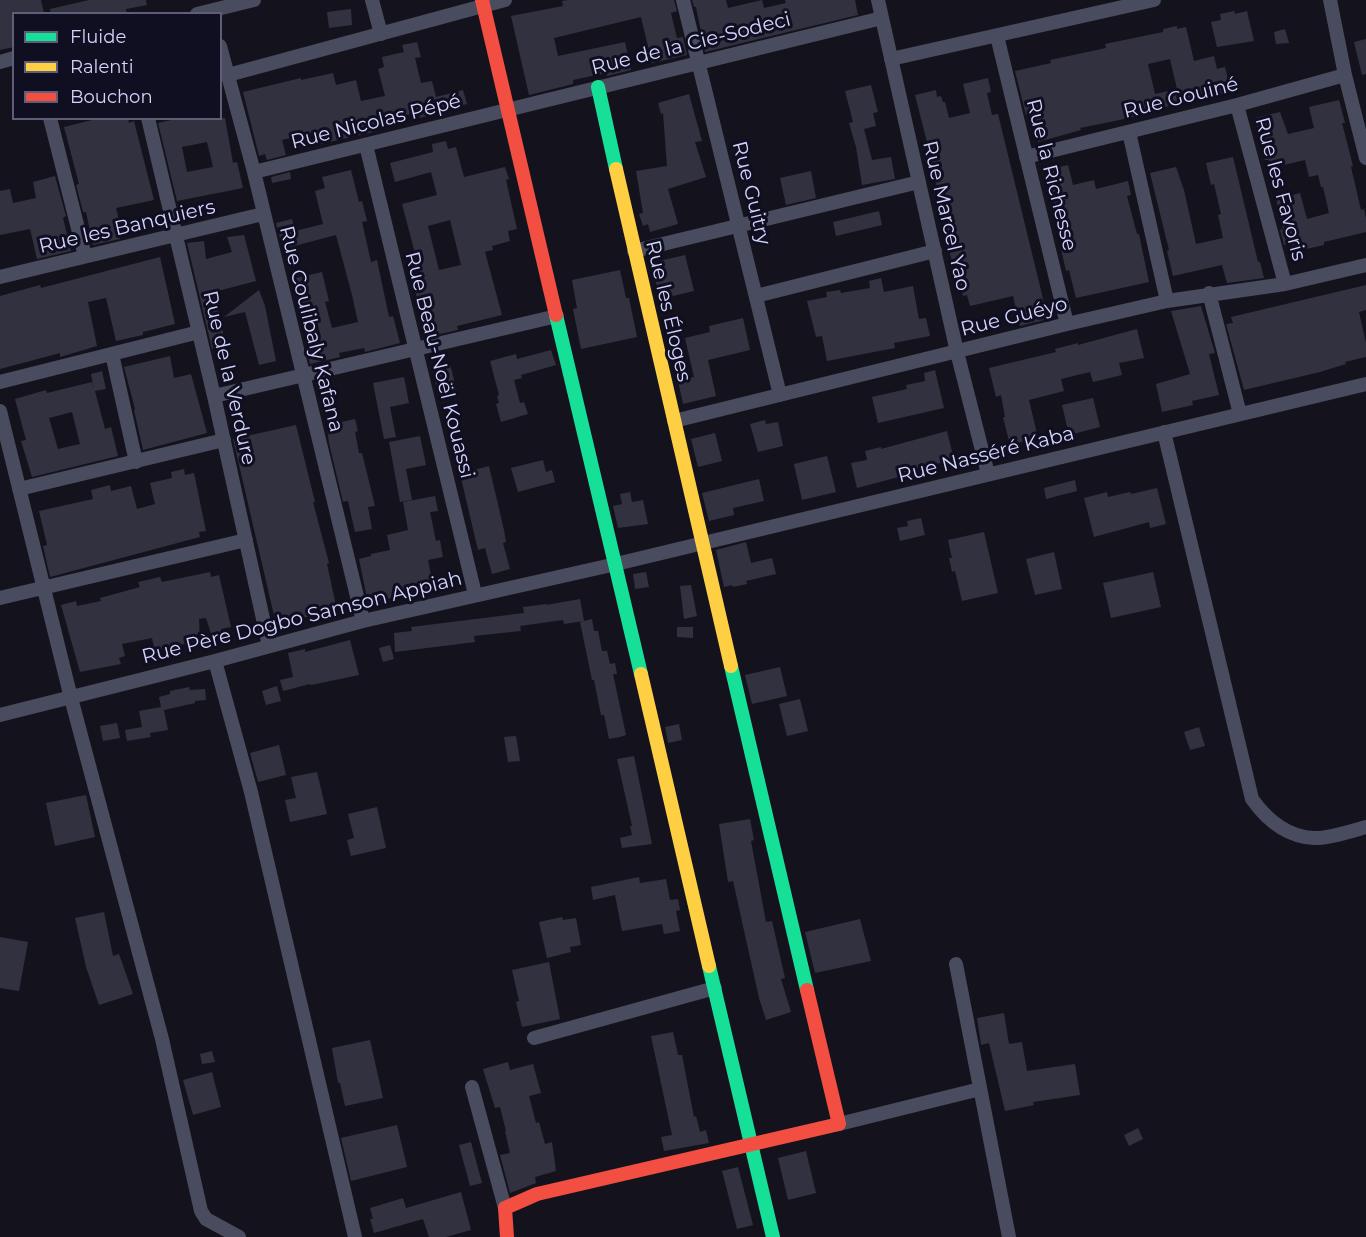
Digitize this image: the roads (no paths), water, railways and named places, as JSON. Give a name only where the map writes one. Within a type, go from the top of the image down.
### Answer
[{"type":"street","points":[[207,9],[254,0]]},
{"type":"street","points":[[372,0],[381,34]]},
{"type":"street","points":[[228,75],[381,34],[483,3],[505,0]]},
{"type":"street","name":"Rue Guitry","points":[[683,0],[780,395]]},
{"type":"street","name":"Rue Marcel Yao","points":[[878,0],[957,352],[988,474]]},
{"type":"street","points":[[891,59],[1154,0]]},
{"type":"street","points":[[1330,0],[1345,75],[1366,158]]},
{"type":"street","points":[[483,3],[773,1237]]},
{"type":"street","name":"Rue de la Cie-Sodeci","points":[[508,108],[882,18]]},
{"type":"street","name":"Rue la Richesse","points":[[997,36],[1067,324]]},
{"type":"street","name":"Rue Coulibaly Kafana","points":[[222,53],[254,172],[363,621]]},
{"type":"street","name":"Rue Gouiné","points":[[1026,157],[1238,105],[1345,75]]},
{"type":"street","name":"Rue les Éloges","points":[[598,87],[634,251],[839,1124]]},
{"type":"street","name":"Rue les Favoris","points":[[1238,105],[1285,284]]},
{"type":"street","name":"Rue Nicolas Pépé","points":[[254,172],[508,108]]},
{"type":"street","points":[[51,120],[85,256]]},
{"type":"street","name":"Rue de la Verdure","points":[[148,120],[214,396],[269,646]]},
{"type":"street","points":[[1129,132],[1167,301]]},
{"type":"street","name":"Rue Beau-Noël Kouassi","points":[[366,145],[475,594]]},
{"type":"street","points":[[634,251],[919,182]]},
{"type":"street","name":"Rue les Banquiers","points":[[0,277],[263,214]]},
{"type":"street","points":[[756,296],[935,251]]},
{"type":"street","name":"Rue Guéyo","points":[[674,421],[1167,301],[1285,284],[1366,265]]},
{"type":"street","points":[[1209,294],[1240,414]]},
{"type":"street","points":[[214,396],[557,316]]},
{"type":"street","points":[[0,382],[199,332]]},
{"type":"street","points":[[112,354],[136,462]]},
{"type":"street","name":"Rue Nasséré Kaba","points":[[616,564],[1366,384]]},
{"type":"street","points":[[0,411],[70,698],[162,1039],[201,1211],[206,1220],[239,1237]]},
{"type":"street","points":[[1164,432],[1252,799],[1263,814],[1285,831],[1315,838],[1366,828]]},
{"type":"street","points":[[19,489],[224,440]]},
{"type":"street","points":[[0,598],[42,586],[246,540]]},
{"type":"street","name":"Rue Père Dogbo Samson Appiah","points":[[0,715],[363,621],[616,564]]},
{"type":"street","points":[[214,661],[256,814],[355,1237]]},
{"type":"street","points":[[956,964],[1009,1237]]},
{"type":"street","points":[[534,1038],[715,988]]},
{"type":"street","points":[[472,1087],[506,1208],[507,1237]]},
{"type":"street","points":[[506,1208],[537,1194],[752,1145],[980,1089]]}]
